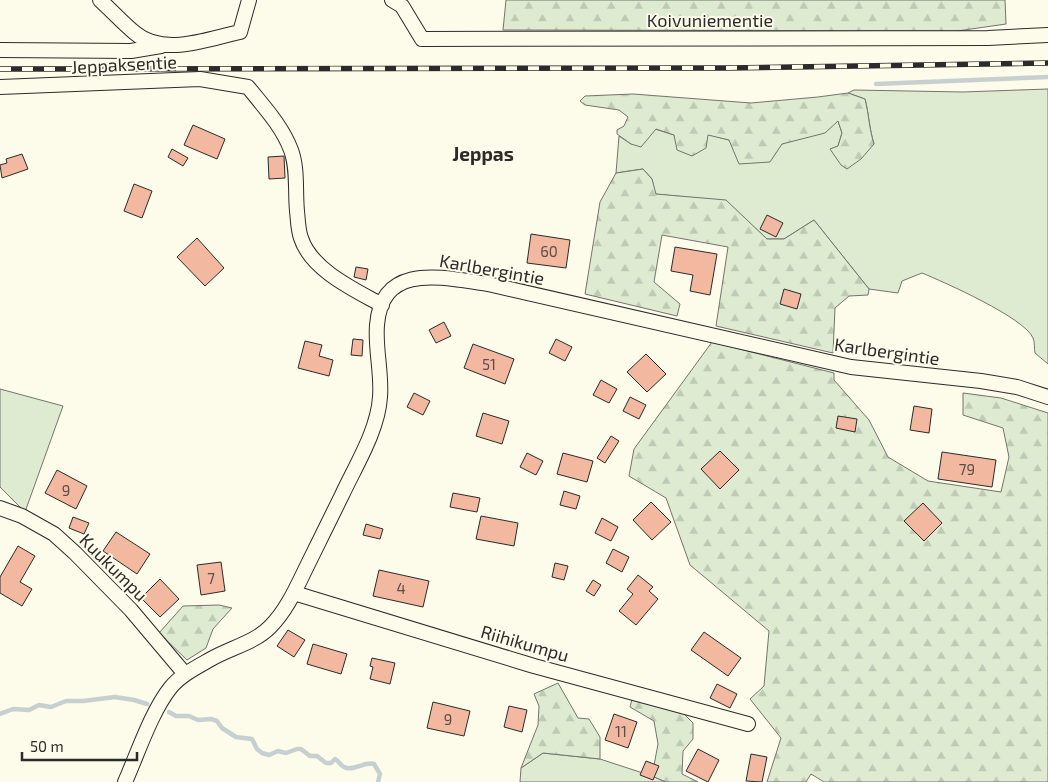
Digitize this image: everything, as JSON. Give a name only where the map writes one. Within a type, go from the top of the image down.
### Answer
[{"type":"street","points":[[100,0],[134,32],[146,40],[166,46]]},
{"type":"street","name":"Koivuniementie","points":[[392,0],[402,6],[422,39],[988,38],[1048,36]]},
{"type":"street","points":[[0,50],[131,51],[182,44],[240,32],[250,2]]},
{"type":"street","name":"Jeppaksentie","points":[[0,87],[200,79],[248,87],[281,129],[292,152],[301,239],[310,254],[337,279],[382,305]]},
{"type":"street","name":"Karlbergintie","points":[[125,782],[159,704],[172,686],[185,674],[213,658],[246,643],[269,628],[294,593],[366,445],[377,413],[380,397],[377,325],[382,305],[391,289],[402,282],[420,277],[435,277],[479,283],[851,367],[981,381],[1017,387],[1048,397]]},
{"type":"street","name":"Kuukumpu","points":[[0,508],[22,516],[54,534],[131,610],[185,674]]},
{"type":"street","name":"Riihikumpu","points":[[294,593],[534,666],[748,724]]},
{"type":"green space","points":[[506,0],[1005,0],[1006,24],[957,31],[503,30]]},
{"type":"green space","points":[[1048,89],[1048,364],[1035,353],[1033,338],[1027,330],[1015,321],[983,301],[922,273],[902,281],[898,293],[869,289],[814,220],[784,239],[767,239],[726,201],[655,194],[652,179],[643,169],[616,173],[619,136],[631,144],[655,129],[674,135],[707,134],[729,140],[782,144],[838,121],[842,133],[838,146],[831,149],[874,144],[865,99],[848,93],[854,90],[963,92]]},
{"type":"green space","points":[[848,93],[865,99],[874,144],[861,159],[847,169],[841,165],[830,149],[838,146],[842,133],[838,121],[825,133],[782,144],[770,162],[739,164],[729,140],[708,135],[706,148],[692,156],[677,150],[674,135],[656,129],[641,147],[631,144],[617,134],[617,130],[624,126],[628,117],[619,110],[585,105],[580,101],[585,96],[633,94],[751,103]]},
{"type":"green space","points":[[643,169],[652,179],[656,194],[726,200],[767,239],[784,239],[814,220],[869,289],[868,295],[849,296],[835,308],[833,353],[716,326],[728,247],[662,235],[654,282],[680,304],[677,316],[585,294],[600,202],[616,173]]},
{"type":"green space","points":[[712,342],[834,373],[834,380],[869,420],[888,457],[928,481],[1001,492],[1009,457],[1003,428],[963,415],[963,393],[1001,398],[1048,413],[1048,782],[824,782],[811,774],[806,782],[767,782],[781,738],[750,699],[764,686],[769,631],[690,565],[666,498],[629,476],[634,449]]},
{"type":"green space","points":[[0,389],[63,406],[25,512],[0,487]]},
{"type":"green space","points":[[219,605],[232,608],[213,629],[206,648],[187,660],[159,633],[183,606]]},
{"type":"green space","points":[[558,683],[578,718],[589,719],[600,737],[600,759],[543,753],[521,768],[538,725],[539,706],[534,694]]},
{"type":"green space","points":[[632,699],[682,712],[693,723],[693,739],[683,751],[682,774],[698,782],[666,782],[652,776],[658,744],[654,721],[630,707]]},
{"type":"green space","points":[[543,753],[600,759],[666,782],[520,782],[521,768]]},
{"type":"building","points":[[193,125],[225,139],[217,159],[184,145]]},
{"type":"building","points":[[172,149],[188,158],[183,166],[168,157]]},
{"type":"building","points":[[22,154],[28,169],[2,178],[0,165],[7,163],[6,159]]},
{"type":"building","points":[[284,156],[285,178],[269,179],[268,157]]},
{"type":"building","points":[[134,184],[152,191],[142,218],[124,211]]},
{"type":"building","points":[[767,215],[783,223],[776,237],[760,229]]},
{"type":"building","points":[[531,234],[570,240],[566,268],[527,263]]},
{"type":"building","points":[[197,238],[224,268],[205,286],[177,257]]},
{"type":"building","points":[[675,247],[717,254],[710,295],[690,291],[693,275],[671,271]]},
{"type":"building","points":[[356,267],[368,269],[366,280],[354,277]]},
{"type":"building","points":[[784,289],[801,294],[797,309],[780,304]]},
{"type":"building","points":[[444,322],[451,336],[436,343],[429,330]]},
{"type":"building","points":[[353,339],[363,340],[362,356],[351,355]]},
{"type":"building","points":[[556,339],[572,347],[565,361],[549,353]]},
{"type":"building","points":[[305,341],[322,345],[319,356],[333,360],[329,376],[298,368]]},
{"type":"building","points":[[473,344],[514,359],[505,384],[464,368]]},
{"type":"building","points":[[646,354],[666,374],[647,392],[627,372]]},
{"type":"building","points":[[601,380],[617,389],[609,403],[593,395]]},
{"type":"building","points":[[414,393],[430,401],[423,415],[407,407]]},
{"type":"building","points":[[630,397],[646,405],[639,419],[623,411]]},
{"type":"building","points":[[914,406],[932,409],[929,433],[910,430]]},
{"type":"building","points":[[483,413],[509,421],[502,444],[476,436]]},
{"type":"building","points":[[838,416],[857,419],[855,432],[836,428]]},
{"type":"building","points":[[611,436],[619,441],[605,463],[597,458]]},
{"type":"building","points":[[720,451],[739,470],[720,489],[701,469]]},
{"type":"building","points":[[942,452],[996,460],[992,487],[938,479]]},
{"type":"building","points":[[527,453],[543,461],[536,475],[520,467]]},
{"type":"building","points":[[563,453],[593,461],[587,482],[557,474]]},
{"type":"building","points":[[57,470],[87,486],[76,509],[45,493]]},
{"type":"building","points":[[564,491],[580,496],[576,509],[560,505]]},
{"type":"building","points":[[453,493],[480,498],[477,512],[450,507]]},
{"type":"building","points":[[651,502],[671,522],[652,540],[633,520]]},
{"type":"building","points":[[923,503],[942,523],[924,541],[904,521]]},
{"type":"building","points":[[481,516],[518,523],[514,546],[476,539]]},
{"type":"building","points":[[73,517],[89,523],[84,534],[69,528]]},
{"type":"building","points":[[602,518],[618,527],[611,541],[595,533]]},
{"type":"building","points":[[366,524],[383,529],[380,539],[363,535]]},
{"type":"building","points":[[116,532],[150,554],[137,574],[103,551]]},
{"type":"building","points":[[18,546],[35,556],[20,582],[32,589],[22,606],[0,593],[0,577]]},
{"type":"building","points":[[613,549],[629,557],[622,572],[606,563]]},
{"type":"building","points":[[221,562],[225,591],[201,595],[197,565]]},
{"type":"building","points":[[555,563],[568,566],[564,580],[552,577]]},
{"type":"building","points":[[379,570],[429,581],[423,607],[373,596]]},
{"type":"building","points":[[638,575],[653,587],[649,591],[658,599],[636,625],[619,611],[633,594],[627,589]]},
{"type":"building","points":[[160,579],[179,599],[160,617],[141,598]]},
{"type":"building","points":[[593,580],[601,585],[594,596],[586,591]]},
{"type":"building","points":[[288,630],[305,640],[294,657],[277,646]]},
{"type":"building","points":[[704,632],[741,658],[728,676],[691,650]]},
{"type":"building","points":[[313,644],[347,654],[341,674],[307,664]]},
{"type":"building","points":[[372,658],[395,663],[390,684],[370,679],[373,667],[370,666]]},
{"type":"building","points":[[717,684],[737,694],[730,708],[710,698]]},
{"type":"building","points":[[433,702],[470,711],[464,736],[427,728]]},
{"type":"building","points":[[509,706],[527,710],[522,732],[504,727]]},
{"type":"building","points":[[614,714],[637,722],[628,748],[605,740]]},
{"type":"building","points":[[698,749],[719,760],[708,782],[686,771]]},
{"type":"building","points":[[751,754],[767,757],[762,782],[746,781]]},
{"type":"building","points":[[646,761],[659,766],[653,780],[640,775]]},
{"type":"waterway","points":[[876,84],[1048,77]]},
{"type":"waterway","points":[[0,714],[13,709],[29,710],[39,705],[51,707],[66,701],[115,697],[147,704]]},
{"type":"waterway","points":[[169,712],[176,716],[189,716],[198,720],[211,719],[217,721],[222,728],[236,737],[252,739],[257,749],[269,755],[278,751],[286,753],[301,749],[310,756],[317,756],[326,763],[331,763],[335,759],[348,768],[370,763],[374,764],[380,774],[378,782]]},
{"type":"railway","points":[[0,69],[728,68],[1048,63]]},
{"type":"district","name":"Jeppas","points":[[483,153]]}]
